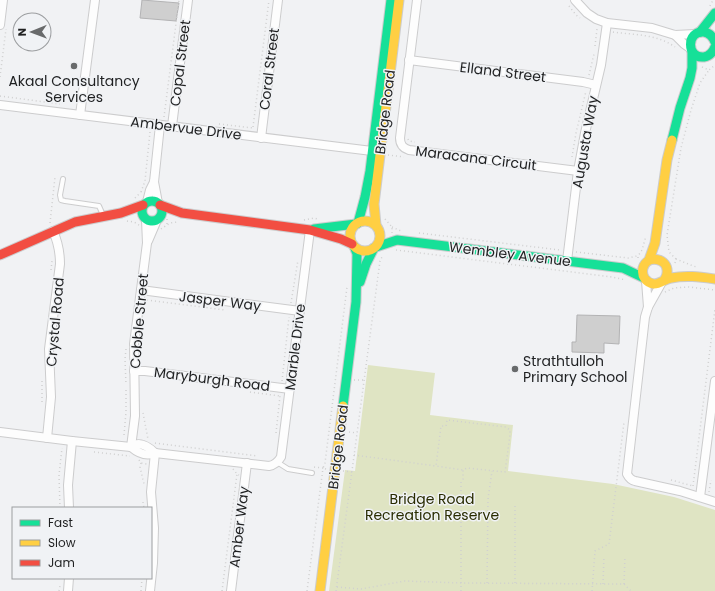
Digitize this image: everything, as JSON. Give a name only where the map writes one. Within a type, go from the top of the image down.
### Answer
[{"type":"street","points":[[3,0],[3,24]]},
{"type":"street","points":[[80,115],[95,0]]},
{"type":"street","name":"Copal Street","points":[[172,126],[188,0]]},
{"type":"street","name":"Coral Street","points":[[261,138],[278,0]]},
{"type":"street","name":"Bridge Road","points":[[357,223],[365,196],[372,152],[391,0]]},
{"type":"street","name":"Bridge Road","points":[[377,227],[374,204],[400,0]]},
{"type":"street","name":"Maracana Circuit","points":[[417,0],[400,143],[405,148],[417,151],[578,171]]},
{"type":"street","points":[[575,0],[587,13],[596,19],[607,23],[652,28],[675,35],[707,32],[713,46]]},
{"type":"street","points":[[648,307],[645,279],[642,272],[655,243],[667,160],[680,108],[690,78],[692,68],[690,42],[693,36],[715,13]]},
{"type":"street","points":[[690,78],[713,46],[715,19]]},
{"type":"street","name":"Augusta Way","points":[[567,261],[578,171],[585,133],[601,65],[607,23]]},
{"type":"street","points":[[675,35],[698,56],[713,46]]},
{"type":"street","name":"Elland Street","points":[[409,60],[584,82],[596,85]]},
{"type":"street","name":"Ambervue Drive","points":[[0,105],[372,152]]},
{"type":"street","points":[[153,223],[161,216],[162,210],[159,204],[154,182],[160,125]]},
{"type":"street","points":[[153,223],[142,212],[154,182]]},
{"type":"street","points":[[122,217],[152,201],[182,213],[310,230],[341,238],[357,249],[366,251],[375,248],[381,238],[381,233],[377,227],[365,220],[342,227],[324,227],[310,230]]},
{"type":"street","points":[[0,255],[76,222],[103,216],[122,217],[153,223],[182,213]]},
{"type":"street","name":"Cobble Street","points":[[131,447],[135,416],[134,344],[147,243],[153,223]]},
{"type":"street","points":[[353,245],[350,235],[353,227],[357,223]]},
{"type":"street","name":"Wembley Avenue","points":[[377,227],[390,234],[397,240]]},
{"type":"street","name":"Marble Drive","points":[[277,462],[282,457],[310,230]]},
{"type":"street","name":"Crystal Road","points":[[47,438],[51,397],[50,349],[60,264],[60,252],[53,231]]},
{"type":"street","points":[[656,234],[664,263],[668,271],[648,307],[645,317],[627,474],[631,480],[680,491],[715,502]]},
{"type":"street","name":"Wembley Avenue","points":[[375,248],[397,240],[622,268],[645,279]]},
{"type":"street","name":"Bridge Road","points":[[320,591],[356,302],[357,254],[353,245]]},
{"type":"street","name":"Bridge Road","points":[[356,302],[362,276],[375,248]]},
{"type":"street","points":[[646,263],[656,259],[690,276]]},
{"type":"street","name":"Wembley Avenue","points":[[622,268],[646,263]]},
{"type":"street","points":[[645,279],[649,283],[656,284],[664,280],[690,276],[715,279]]},
{"type":"street","name":"Jasper Way","points":[[141,290],[300,311]]},
{"type":"street","name":"Maryburgh Road","points":[[134,371],[145,371],[290,389]]},
{"type":"street","points":[[700,497],[715,381]]},
{"type":"street","points":[[0,432],[131,447],[138,444],[147,446],[155,452],[269,466],[277,462]]},
{"type":"street","points":[[69,507],[68,485],[72,441]]},
{"type":"street","points":[[152,572],[154,536],[151,492],[155,452]]},
{"type":"street","name":"Amber Way","points":[[231,591],[247,463]]},
{"type":"street","points":[[68,591],[69,579]]},
{"type":"street","points":[[150,591],[151,579]]},
{"type":"lane","points":[[63,180],[60,195],[61,200],[99,206],[103,216]]},
{"type":"lane","points":[[277,462],[288,469],[312,473]]},
{"type":"path","points":[[164,117],[179,0]]},
{"type":"path","points":[[0,77],[3,24]]},
{"type":"path","points":[[676,259],[669,252],[667,235],[681,148],[700,83],[709,70]]},
{"type":"path","points":[[0,96],[64,104]]},
{"type":"path","points":[[407,136],[410,141],[415,142]]},
{"type":"path","points":[[122,217],[134,222],[140,227],[153,223]]},
{"type":"path","points":[[300,221],[314,218],[320,219]]},
{"type":"path","points":[[392,227],[400,230]]},
{"type":"path","points":[[416,232],[628,258],[638,256]]},
{"type":"path","points":[[390,250],[627,280]]},
{"type":"path","points":[[336,591],[380,263],[384,254]]},
{"type":"path","points":[[248,392],[280,396],[298,256]]},
{"type":"path","points":[[656,292],[663,293],[674,288],[689,287],[715,290]]},
{"type":"path","points":[[142,407],[148,438]]},
{"type":"path","points":[[354,455],[463,470],[467,468],[505,472],[510,430],[502,426],[447,420],[446,426],[441,426],[436,466]]},
{"type":"path","points":[[60,507],[59,475],[62,448]]},
{"type":"path","points":[[141,463],[140,467],[144,483],[143,489]]},
{"type":"path","points":[[307,591],[323,468],[310,467]]},
{"type":"path","points":[[460,591],[461,482],[463,479],[463,470]]},
{"type":"path","points":[[487,583],[488,499],[492,471]]},
{"type":"path","points":[[222,591],[237,474]]},
{"type":"path","points":[[710,492],[711,478]]},
{"type":"path","points":[[668,480],[693,486]]},
{"type":"path","points":[[592,591],[595,551],[609,544],[617,484]]},
{"type":"path","points":[[144,502],[144,507]]},
{"type":"path","points":[[515,503],[515,583]]},
{"type":"path","points":[[603,584],[604,556]]},
{"type":"path","points":[[624,584],[625,556]]},
{"type":"path","points":[[141,591],[142,579]]},
{"type":"path","points":[[337,587],[361,589],[406,581],[460,583],[624,584],[631,591]]},
{"type":"green space","name":"Bridge Road Recreation Reserve","points":[[368,365],[435,373],[430,415],[513,425],[508,471],[613,484],[674,497],[715,510],[715,591],[329,591],[345,470],[355,471]]},
{"type":"building","points":[[142,0],[179,3],[176,21],[140,18]]},
{"type":"building","points":[[577,315],[620,316],[619,344],[604,343],[604,353],[572,352],[572,342],[576,342]]},
{"type":"traffic: fast","points":[[358,223],[370,171],[391,0]]},
{"type":"traffic: fast","points":[[700,32],[715,13]]},
{"type":"traffic: fast","points":[[715,42],[708,33],[704,32],[694,35],[690,44],[694,54],[704,57],[708,56],[715,47]]},
{"type":"traffic: fast","points":[[672,140],[680,108],[690,78],[692,68],[692,52]]},
{"type":"traffic: fast","points":[[148,201],[156,201],[162,207],[162,211],[162,215],[156,221],[148,221],[142,215],[142,207],[148,201]]},
{"type":"traffic: fast","points":[[314,229],[356,224]]},
{"type":"traffic: fast","points":[[376,247],[397,240],[623,268],[644,278]]},
{"type":"traffic: fast","points":[[343,406],[356,302],[357,254],[354,246]]},
{"type":"traffic: fast","points":[[360,282],[366,264],[374,248]]},
{"type":"traffic: slow","points":[[376,225],[374,204],[399,0]]},
{"type":"traffic: slow","points":[[649,260],[655,243],[667,160],[672,140]]},
{"type":"traffic: slow","points":[[365,221],[376,225],[380,236],[376,247],[365,251],[354,247],[350,236],[354,225],[365,221]]},
{"type":"traffic: slow","points":[[665,279],[667,274],[665,264],[661,261],[653,259],[645,264],[643,268],[643,276],[646,281],[654,284],[677,277],[715,279]]},
{"type":"traffic: slow","points":[[320,591],[343,406]]},
{"type":"traffic: jam","points":[[0,255],[75,222],[121,213],[143,205]]},
{"type":"traffic: jam","points":[[160,205],[182,213],[310,230],[341,239],[352,244]]},
{"type":"place","name":"Akaal Consultancy Services","points":[[74,66]]},
{"type":"place","name":"Strathtulloh Primary School","points":[[515,369]]}]
